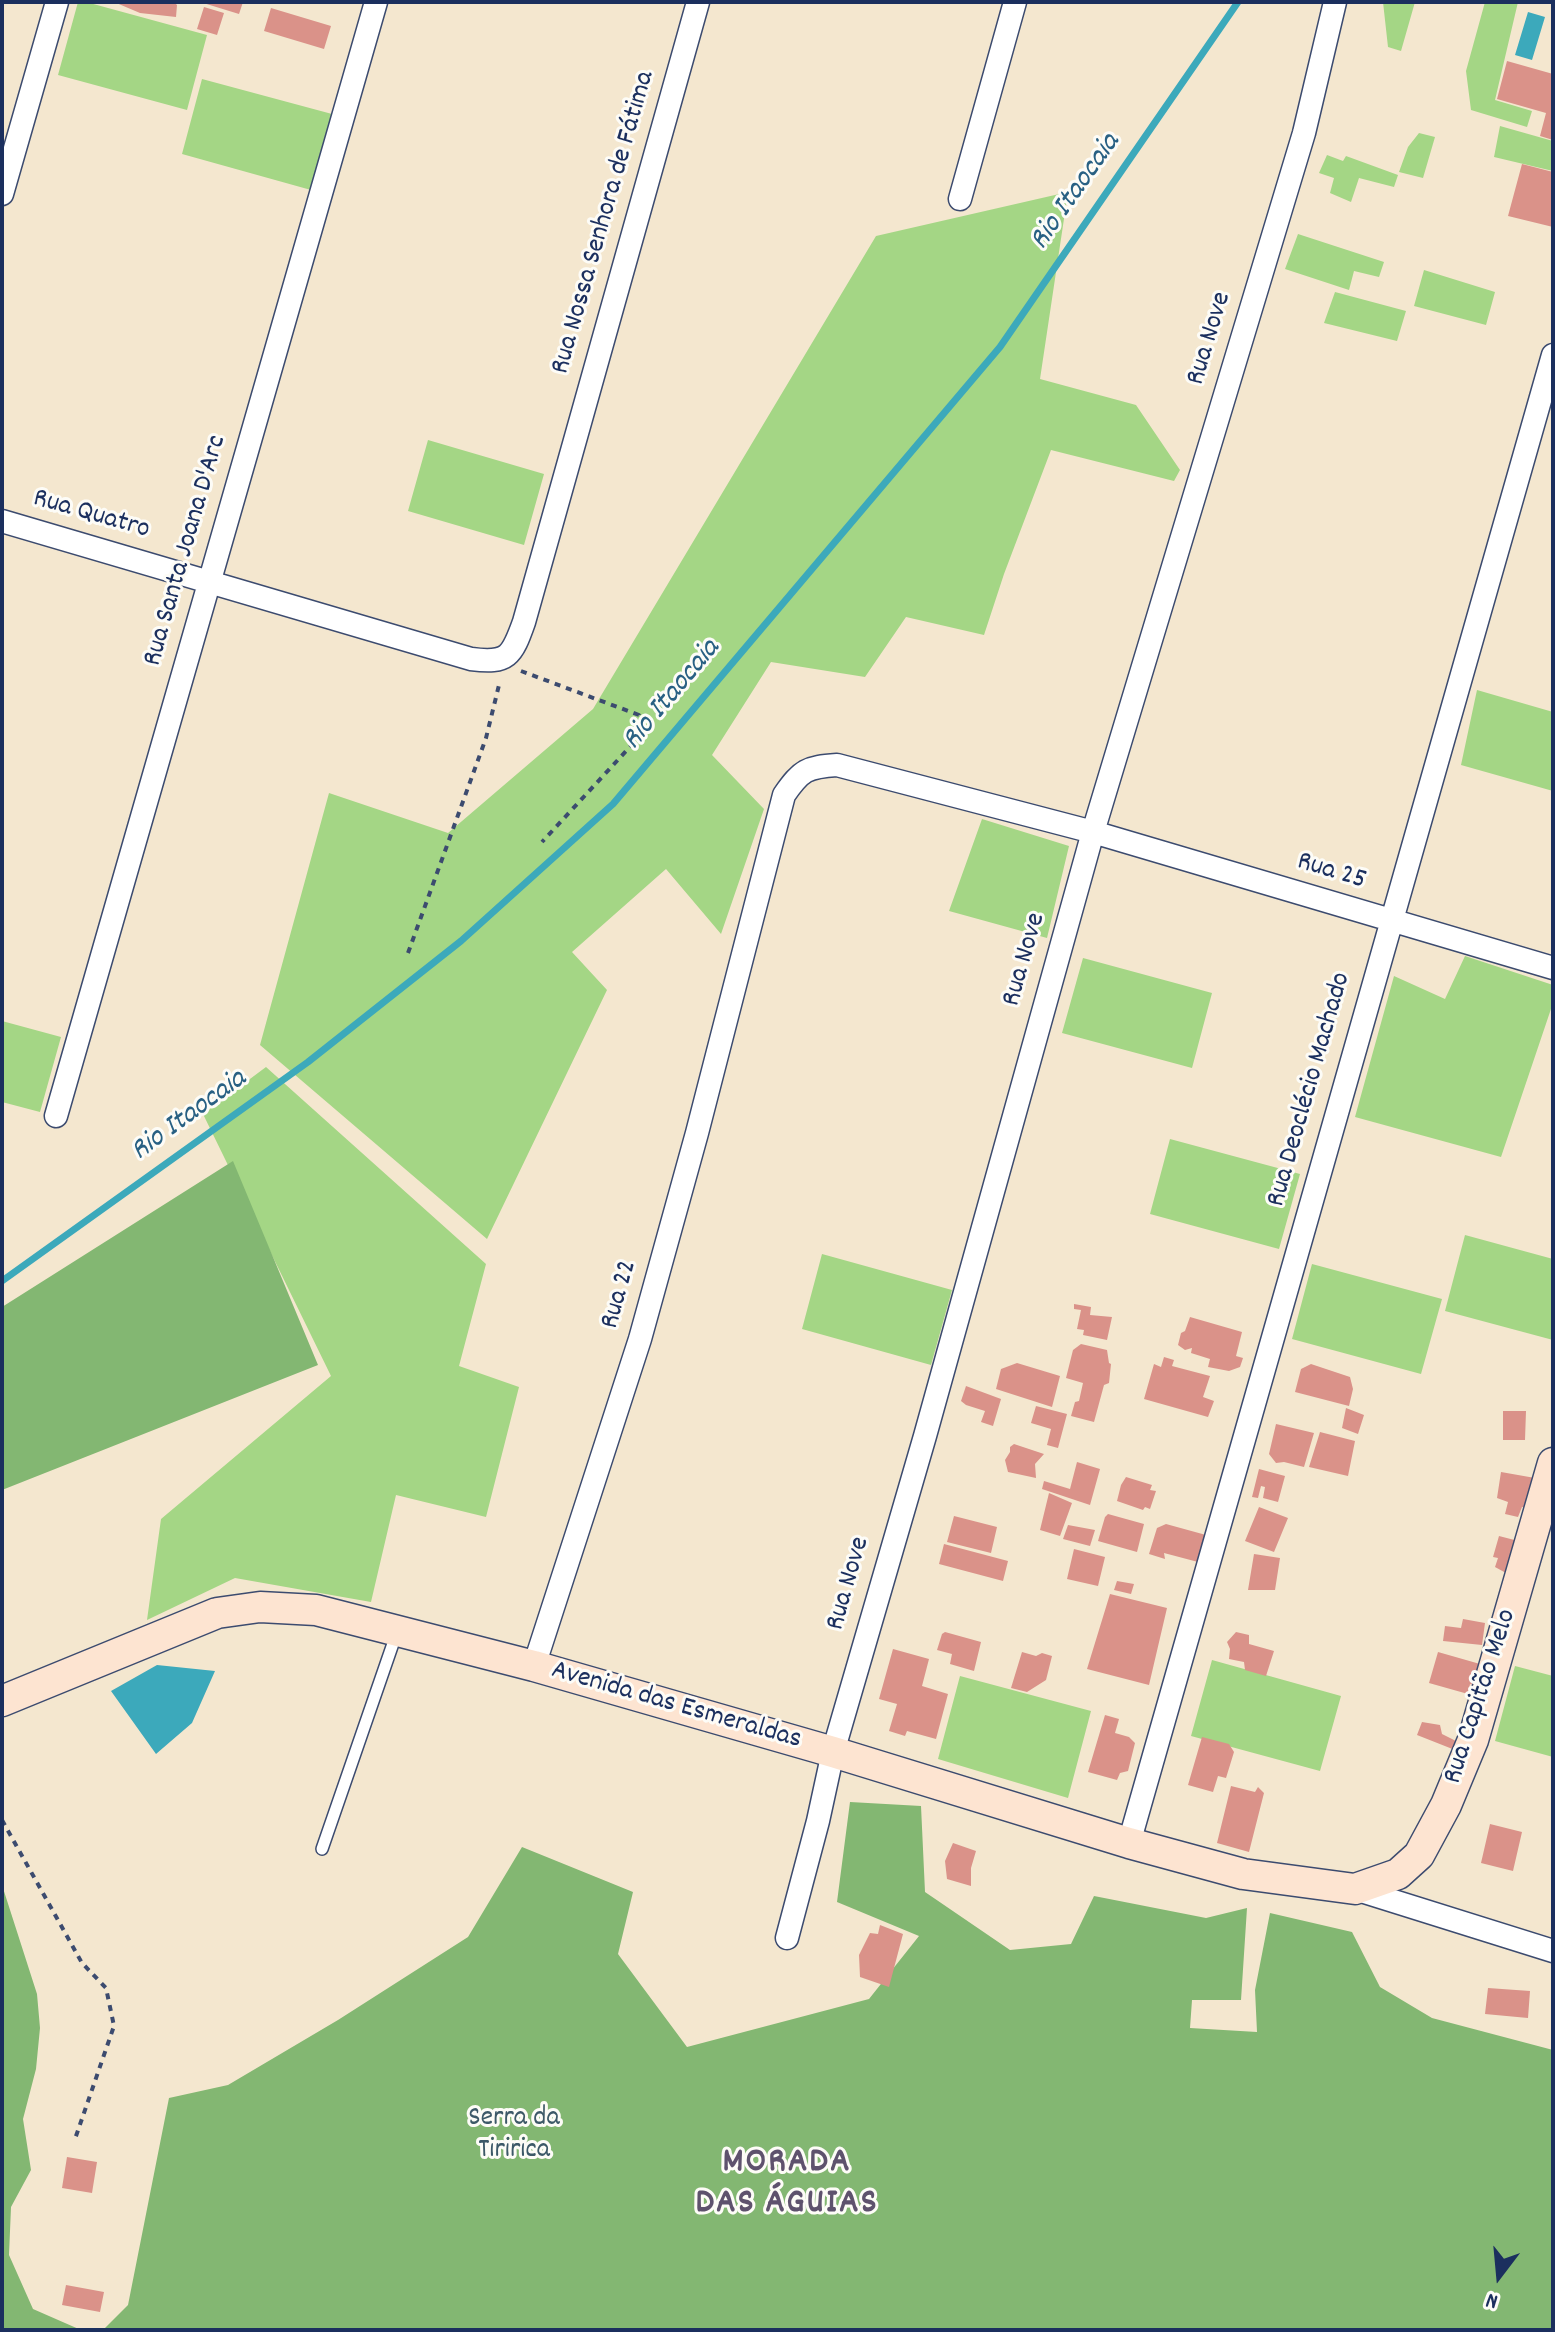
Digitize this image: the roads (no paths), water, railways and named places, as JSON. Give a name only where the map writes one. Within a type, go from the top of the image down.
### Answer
[{"type":"main road","name":"Rua Capitão Melo","points":[[1355,1889],[1398,1874],[1419,1855],[1446,1805],[1473,1740],[1553,1463]]},
{"type":"main road","name":"Avenida das Esmeraldas","points":[[2,1701],[217,1613],[260,1607],[316,1610],[534,1666],[1243,1874],[1355,1889]]},
{"type":"street","points":[[2,194],[57,2]]},
{"type":"street","name":"Rua Santa Joana D'Arc","points":[[56,1116],[376,2]]},
{"type":"street","name":"Rua Nossa Senhora de Fátima","points":[[504,662],[516,645],[524,622],[698,2]]},
{"type":"street","points":[[960,199],[1015,2]]},
{"type":"street","name":"Rua Nove","points":[[787,1938],[833,1752],[925,1436],[1093,832],[1304,133],[1335,2]]},
{"type":"street","name":"Rua Deoclécio Machado","points":[[1129,1843],[1553,355]]},
{"type":"street","name":"Rua Quatro","points":[[2,521],[471,659],[504,662]]},
{"type":"street","name":"Rua 25","points":[[747,934],[784,795],[798,775],[813,767],[837,765],[1093,832],[1553,968]]},
{"type":"street","name":"Rua 22","points":[[534,1666],[640,1339],[697,1133],[747,934]]},
{"type":"street","points":[[1355,1889],[1553,1951]]},
{"type":"lane","points":[[322,1849],[397,1631]]},
{"type":"water","points":[[1528,12],[1545,17],[1532,60],[1515,55]]},
{"type":"water","points":[[157,1665],[215,1671],[192,1723],[156,1754],[111,1691]]},
{"type":"waterway","name":"Rio Itaocaia","points":[[2,1281],[308,1062],[461,941],[613,804],[1000,347],[1238,2]]},
{"type":"district","name":"MORADA DAS ÁGUIAS","points":[[787,2186]]},
{"type":"park label","name":"Serra da Tiririca","points":[[514,2136]]}]
